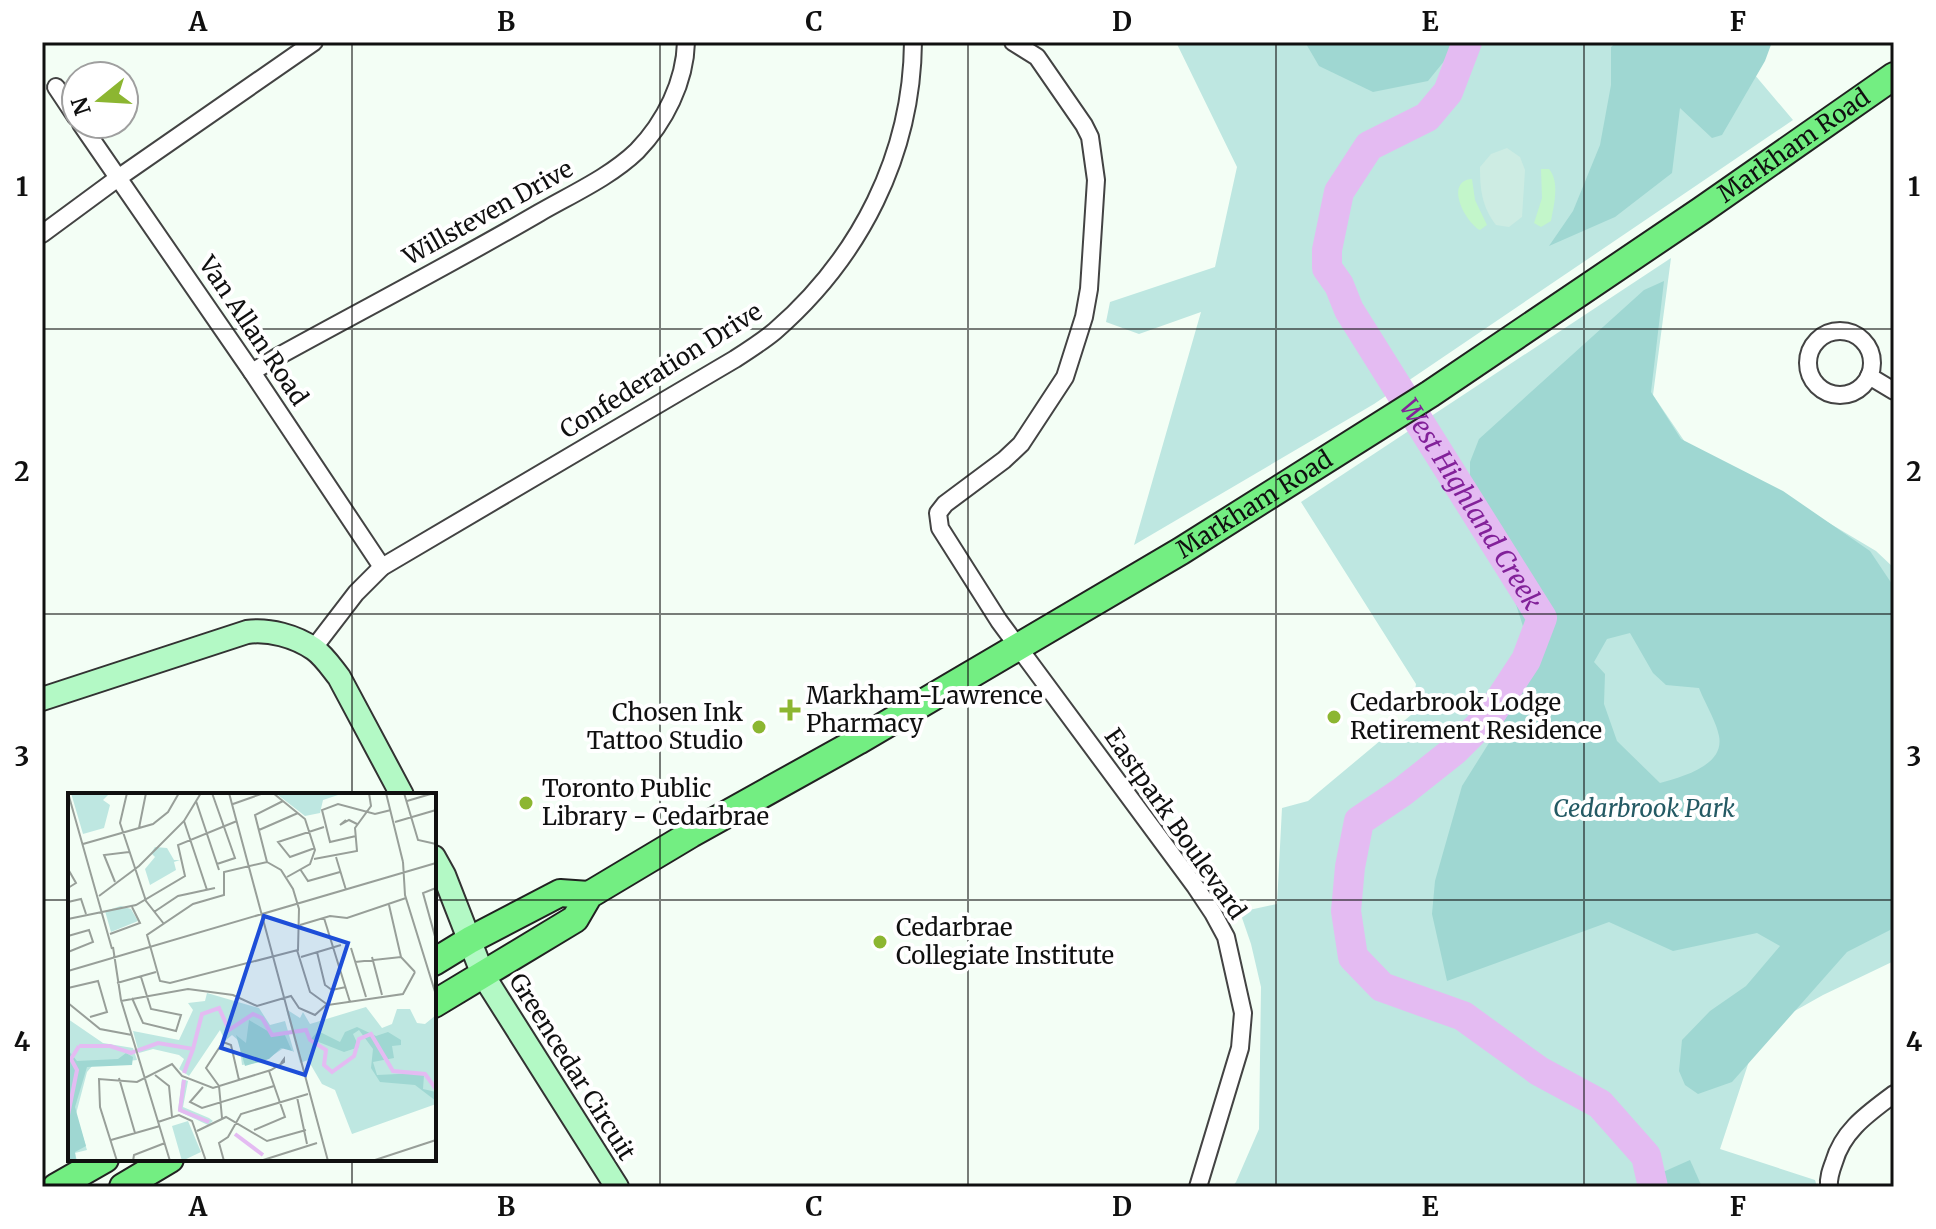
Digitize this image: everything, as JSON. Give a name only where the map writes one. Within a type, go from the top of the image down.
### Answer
[{"type":"main road","name":"Markham Road","points":[[436,1003],[575,919],[589,895],[1181,551],[1430,394],[1894,76]]},
{"type":"main road","name":"Markham Road","points":[[436,961],[560,893],[589,895]]},
{"type":"main road","points":[[56,1187],[102,1161]]},
{"type":"main road","points":[[123,1187],[167,1161]]},
{"type":"street","points":[[42,234],[314,42]]},
{"type":"street","name":"Willsteven Drive","points":[[252,372],[497,237],[618,166],[653,132],[672,100],[684,64],[686,42]]},
{"type":"street","name":"Confederation Drive","points":[[313,649],[350,600],[382,567],[735,359],[775,331],[808,299],[832,271],[867,220],[888,173],[899,142],[910,89],[913,42]]},
{"type":"street","name":"Eastpark Boulevard","points":[[1013,42],[1037,57],[1090,137],[1096,180],[1089,289],[1084,317],[1065,377],[1021,444],[947,502],[938,513],[940,528],[999,621],[1201,895],[1226,937],[1243,1013],[1240,1048],[1198,1187]]},
{"type":"street","points":[[56,87],[60,93]]},
{"type":"street","name":"Van Allan Road","points":[[92,140],[382,567]]},
{"type":"street","points":[[1844,331],[1854,334],[1868,348],[1872,367],[1869,376],[1863,386],[1844,396],[1823,391],[1809,373],[1807,362],[1810,352],[1824,335],[1844,331]]},
{"type":"street","points":[[1869,376],[1894,391]]},
{"type":"street","points":[[42,699],[247,632],[263,630],[277,633],[313,649],[339,677],[401,793]]},
{"type":"street","name":"Greencedar Circuit","points":[[436,861],[483,975],[617,1187]]},
{"type":"street","points":[[1829,1187],[1828,1180],[1837,1149],[1858,1121],[1894,1094]]},
{"type":"green space","points":[[1176,42],[1727,42],[1793,120],[1374,404],[1134,545],[1201,312],[1139,334],[1106,322],[1110,302],[1215,267],[1237,167]]},
{"type":"green space","points":[[1305,42],[1458,44],[1428,81],[1373,92],[1319,66]]},
{"type":"green space","points":[[1617,42],[1772,42],[1765,61],[1722,135],[1712,138],[1680,108],[1672,173],[1615,217],[1549,246],[1573,211],[1600,145],[1611,85],[1611,47]]},
{"type":"green space","name":"Cedarbrook Park","points":[[1671,258],[1653,395],[1687,445],[1777,492],[1876,551],[1894,568],[1894,961],[1823,995],[1759,1031],[1720,1149],[1815,1180],[1817,1187],[1232,1187],[1259,1129],[1261,987],[1240,912],[1277,904],[1282,808],[1308,801],[1411,715],[1416,684],[1301,502]]},
{"type":"green space","points":[[1664,281],[1651,392],[1681,439],[1783,491],[1870,551],[1894,587],[1894,928],[1847,952],[1732,1082],[1698,1094],[1685,1085],[1679,1071],[1682,1040],[1710,1011],[1746,986],[1780,946],[1757,933],[1673,951],[1609,922],[1447,981],[1432,914],[1435,881],[1462,786],[1514,703],[1527,639],[1512,592],[1470,497],[1470,462],[1479,439],[1644,290]],"holes":[[[1630,633],[1653,673],[1666,685],[1699,688],[1719,736],[1719,746],[1709,762],[1660,783],[1617,741],[1604,704],[1605,674],[1594,662],[1607,639]]]},
{"type":"green space","points":[[1690,1160],[1702,1187],[1654,1187],[1663,1172]]},
{"type":"sand","points":[[1541,169],[1549,169],[1552,174],[1555,201],[1551,221],[1541,227],[1534,223],[1542,198]]},
{"type":"sand","points":[[1472,179],[1475,200],[1487,225],[1480,230],[1463,211],[1458,194],[1464,181]]},
{"type":"shaded area","points":[[1507,148],[1520,157],[1525,170],[1522,217],[1509,227],[1496,225],[1491,218],[1483,198],[1480,175],[1480,167],[1491,154]]},
{"type":"waterway","name":"West Highland Creek","points":[[1467,42],[1448,92],[1427,117],[1369,146],[1339,192],[1327,250],[1327,268],[1339,285],[1349,310],[1542,618],[1526,660],[1490,715],[1455,750],[1359,821],[1346,911],[1353,957],[1382,987],[1463,1016],[1539,1071],[1600,1104],[1646,1156],[1653,1187]]},
{"type":"place","name":"Markham-Lawrence Pharmacy","points":[[790,710]]},
{"type":"place","name":"Cedarbrook Lodge Retirement Residence","points":[[1334,717]]},
{"type":"place","name":"Chosen Ink Tattoo Studio","points":[[759,727]]},
{"type":"place","name":"Toronto Public Library - Cedarbrae","points":[[526,803]]},
{"type":"place","name":"Cedarbrae Collegiate Institute","points":[[880,942]]}]
